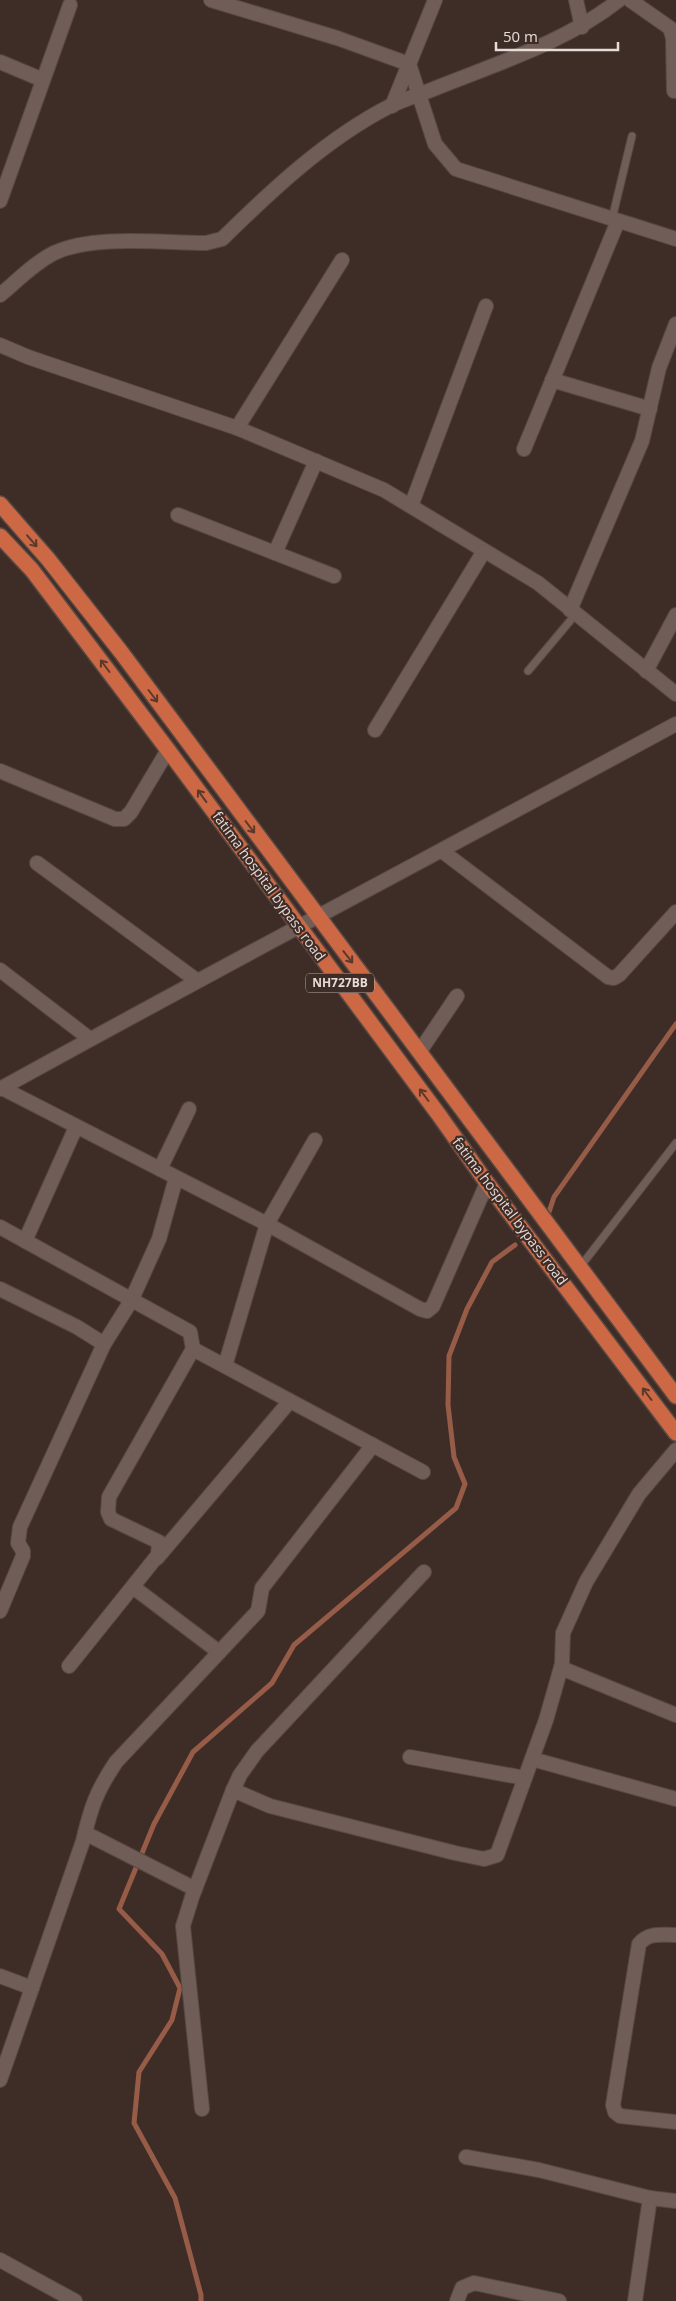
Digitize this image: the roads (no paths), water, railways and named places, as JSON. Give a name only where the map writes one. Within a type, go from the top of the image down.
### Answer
[{"type":"highway","name":"fatima hospital bypass road","points":[[0,504],[48,559],[114,644],[676,1396]]},
{"type":"highway","name":"fatima hospital bypass road","points":[[0,536],[32,570],[168,750],[439,1115],[487,1183],[676,1433]]},
{"type":"highway","points":[[439,1115],[458,1102]]},
{"type":"street","points":[[211,0],[337,38],[409,64]]},
{"type":"street","points":[[392,106],[435,0]]},
{"type":"street","points":[[576,0],[582,26]]},
{"type":"street","points":[[0,295],[38,264],[67,248],[99,242],[206,244],[222,239],[331,143],[392,106],[582,26],[619,0]]},
{"type":"street","points":[[630,0],[670,28],[673,38],[674,90]]},
{"type":"street","points":[[0,201],[70,5]]},
{"type":"street","points":[[0,62],[43,80]]},
{"type":"street","points":[[409,64],[435,144],[456,169],[676,239]]},
{"type":"street","points":[[524,449],[615,220]]},
{"type":"street","points":[[237,428],[342,260]]},
{"type":"street","points":[[411,506],[486,306]]},
{"type":"street","points":[[573,612],[642,441],[659,368],[676,324]]},
{"type":"street","points":[[0,345],[28,357],[237,428],[384,490],[538,583],[676,694]]},
{"type":"street","points":[[552,380],[650,409]]},
{"type":"street","points":[[275,553],[316,462]]},
{"type":"street","points":[[178,515],[334,576]]},
{"type":"street","points":[[375,730],[484,551]]},
{"type":"street","points":[[646,671],[676,615]]},
{"type":"street","points":[[1,1089],[196,980],[317,918],[676,724]]},
{"type":"street","points":[[0,771],[115,819],[124,819],[131,812],[168,750]]},
{"type":"street","points":[[442,850],[608,978],[614,978],[619,975],[676,912]]},
{"type":"street","points":[[37,863],[196,980]]},
{"type":"street","points":[[0,970],[90,1039]]},
{"type":"street","points":[[420,1051],[457,996]]},
{"type":"street","points":[[1,1089],[267,1224],[420,1309],[427,1311],[434,1306],[487,1183]]},
{"type":"street","points":[[160,1169],[189,1109]]},
{"type":"street","points":[[25,1241],[76,1127]]},
{"type":"street","points":[[225,1366],[267,1224],[315,1140]]},
{"type":"street","points":[[0,1611],[24,1556],[24,1551],[18,1542],[20,1527],[104,1344],[131,1301],[159,1239],[176,1178]]},
{"type":"street","points":[[0,1227],[190,1332],[193,1350],[109,1497],[108,1503],[111,1520],[159,1542],[158,1555],[153,1562]]},
{"type":"street","points":[[2,1295],[77,1327],[104,1344]]},
{"type":"street","points":[[193,1350],[424,1472]]},
{"type":"street","points":[[69,1666],[153,1562],[290,1401]]},
{"type":"street","points":[[0,2080],[84,1833],[92,1804],[101,1784],[116,1762],[258,1611],[262,1588],[373,1445]]},
{"type":"street","points":[[234,1790],[270,1806],[484,1860],[497,1855],[532,1759],[561,1668],[563,1633],[586,1582],[639,1494],[676,1450]]},
{"type":"street","points":[[202,2109],[183,1943],[183,1926],[195,1889],[240,1775],[257,1751],[424,1572]]},
{"type":"street","points":[[133,1587],[219,1652]]},
{"type":"street","points":[[561,1668],[676,1715]]},
{"type":"street","points":[[410,1757],[525,1778]]},
{"type":"street","points":[[532,1759],[676,1799]]},
{"type":"street","points":[[84,1833],[149,1868],[195,1889]]},
{"type":"street","points":[[676,1935],[645,1937],[639,1944],[613,2105],[615,2112],[620,2116],[676,2122]]},
{"type":"street","points":[[0,1976],[32,1988]]},
{"type":"street","points":[[466,2157],[539,2170],[650,2198],[676,2201]]},
{"type":"street","points":[[635,2301],[650,2198]]},
{"type":"street","points":[[0,2260],[75,2301]]},
{"type":"street","points":[[457,2301],[462,2288],[474,2283],[559,2301]]},
{"type":"lane","points":[[615,220],[632,136]]},
{"type":"lane","points":[[528,671],[573,612]]},
{"type":"lane","points":[[580,1267],[676,1143]]},
{"type":"waterway","points":[[549,1212],[554,1197],[676,1024]]},
{"type":"waterway","points":[[201,2301],[175,2198],[134,2123],[139,2072],[172,2020],[180,1988],[162,1954],[119,1909],[154,1824],[193,1752],[272,1683],[294,1645],[456,1508],[465,1484],[454,1457],[448,1405],[449,1356],[467,1309],[492,1262],[515,1245]]}]
